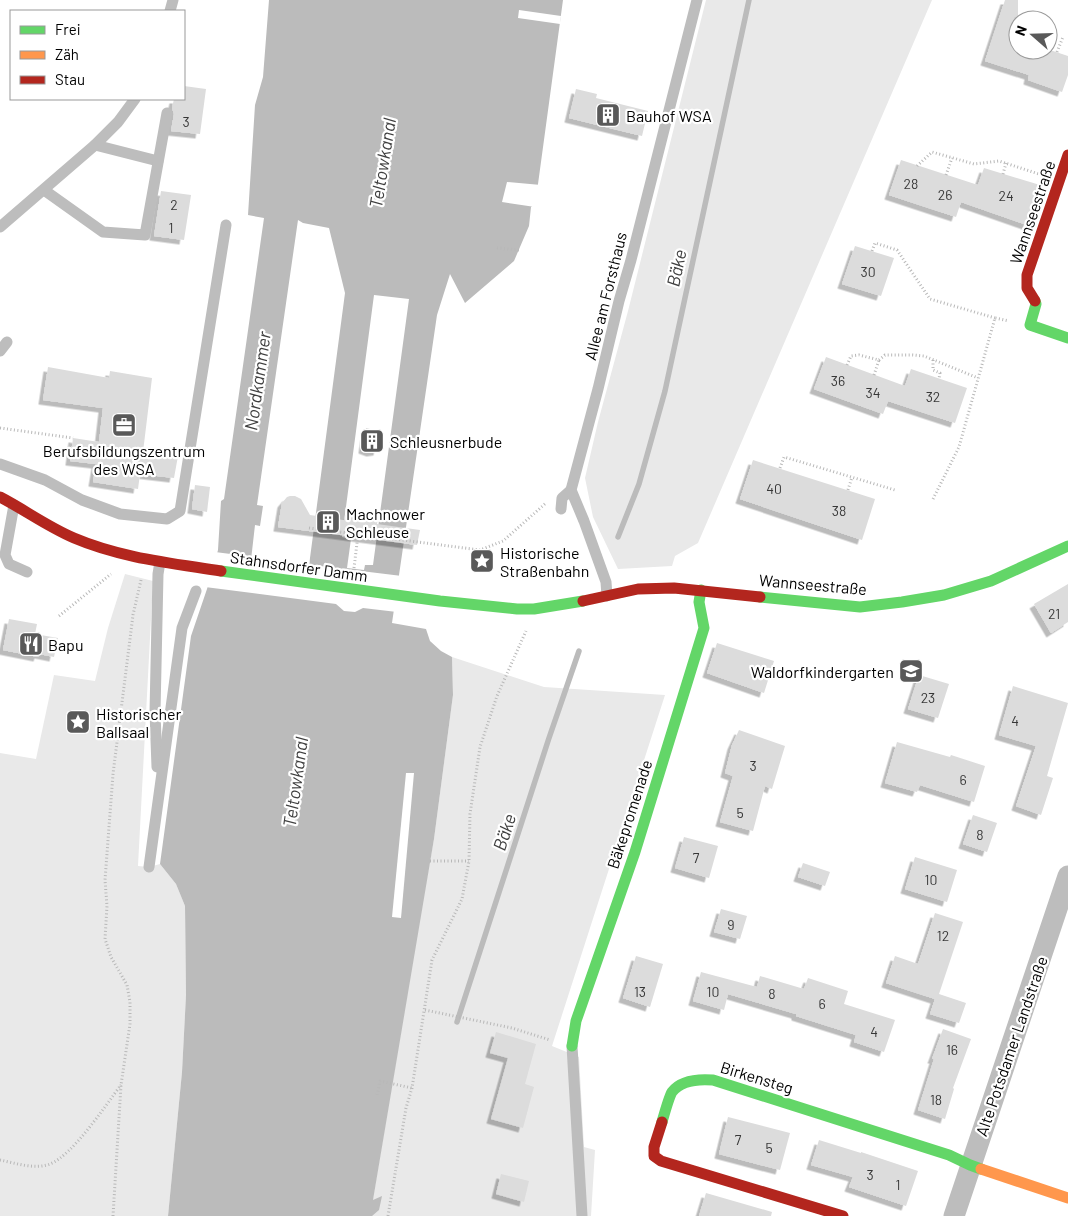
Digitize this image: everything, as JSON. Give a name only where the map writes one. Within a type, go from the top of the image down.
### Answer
[{"type":"street","name":"Wannseestraße","points":[[1030,325],[1036,304],[1027,288],[1027,275],[1068,155]]},
{"type":"street","points":[[1030,325],[1068,338]]},
{"type":"street","name":"Stahnsdorfer Damm","points":[[0,497],[74,538],[122,555],[193,568],[491,607],[534,609],[607,596]]},
{"type":"street","name":"Wannseestraße","points":[[607,596],[638,589],[674,588],[860,606],[902,602],[944,595],[991,581],[1068,546]]},
{"type":"street","name":"Bäkepromenade","points":[[572,1046],[576,1021],[635,852],[704,628],[699,602],[701,590]]},
{"type":"street","name":"Alte Potsdamer Landstraße","points":[[954,1216],[970,1165],[1060,924],[1068,876]]},
{"type":"street","name":"Birkensteg","points":[[843,1216],[661,1161],[654,1156],[654,1147],[672,1092],[680,1085],[689,1082],[701,1079],[714,1080],[949,1155],[970,1165]]},
{"type":"street","points":[[970,1165],[1068,1198]]},
{"type":"lane","name":"Allee am Forsthaus","points":[[561,509],[562,498],[571,490],[598,389],[619,300],[636,242],[697,0]]},
{"type":"lane","points":[[0,227],[96,145],[118,122],[134,100]]},
{"type":"lane","points":[[44,190],[103,232],[145,235],[167,113]]},
{"type":"lane","points":[[96,145],[158,161]]},
{"type":"lane","points":[[0,464],[45,480],[82,500],[120,514],[167,519],[180,510],[226,225]]},
{"type":"lane","points":[[571,490],[606,582],[607,596]]},
{"type":"lane","points":[[14,504],[5,555],[9,564],[27,572]]},
{"type":"lane","points":[[158,799],[155,712],[158,574],[160,562]]},
{"type":"lane","points":[[149,867],[182,628],[196,591]]},
{"type":"lane","points":[[572,1046],[582,1216]]},
{"type":"path","points":[[1058,50],[1064,36]]},
{"type":"path","points":[[917,166],[932,152],[974,164],[999,161],[1059,180]]},
{"type":"path","points":[[946,175],[952,158]]},
{"type":"path","points":[[1003,174],[1006,163]]},
{"type":"path","points":[[872,251],[875,243],[897,250],[930,299],[995,318],[1030,325]]},
{"type":"path","points":[[497,248],[519,250]]},
{"type":"path","points":[[933,499],[959,447],[995,318]]},
{"type":"path","points":[[874,375],[879,360],[885,355],[913,355],[924,356],[978,378]]},
{"type":"path","points":[[847,365],[850,356],[879,360]]},
{"type":"path","points":[[933,360],[933,370],[940,373],[939,379]]},
{"type":"path","points":[[0,428],[73,438]]},
{"type":"path","points":[[780,468],[784,456],[895,490]]},
{"type":"path","points":[[848,490],[852,477]]},
{"type":"path","points":[[310,528],[480,550],[503,541],[549,500],[571,490]]},
{"type":"path","points":[[353,576],[358,535]]},
{"type":"path","points":[[113,1216],[121,1085],[130,1024],[130,1002],[127,984],[111,957],[105,939],[107,906],[105,880],[113,774],[133,615],[143,572]]},
{"type":"path","points":[[58,616],[105,579]]},
{"type":"path","points":[[388,1216],[406,1108],[412,1088],[432,960],[462,899],[469,861],[470,814],[480,747],[497,696],[527,630]]},
{"type":"path","points":[[430,861],[469,861]]},
{"type":"path","points":[[425,1010],[512,1028],[572,1046]]},
{"type":"path","points":[[377,1095],[380,1081],[412,1088]]},
{"type":"path","points":[[0,1160],[37,1166],[50,1164],[64,1155],[78,1140],[121,1085]]},
{"type":"shaded area","points":[[706,0],[932,0],[698,543],[675,556],[672,566],[618,569],[593,517],[585,478]]},
{"type":"shaded area","points":[[125,574],[153,581],[138,866],[149,867],[160,864],[176,884],[185,906],[186,995],[182,1072],[168,1216],[0,1216],[0,753],[36,759],[54,675],[95,681],[108,628]]},
{"type":"shaded area","points":[[452,657],[544,687],[665,695],[552,1046],[579,1057],[584,1147],[595,1150],[591,1216],[370,1216],[434,839],[453,695]]},
{"type":"water","points":[[269,0],[563,0],[535,204],[531,207],[529,226],[514,261],[465,303],[450,274],[437,315],[392,623],[426,629],[430,641],[441,651],[452,657],[453,695],[434,839],[373,1200],[382,1196],[379,1210],[372,1216],[168,1216],[182,1072],[186,995],[185,906],[176,884],[160,864],[191,636],[218,550],[221,501],[224,499],[264,218],[248,215],[255,105],[263,77]],"holes":[[[298,220],[303,223],[329,228],[345,293],[309,567],[251,560],[255,525],[260,526],[263,506],[257,505]],[[374,295],[409,299],[373,565],[365,565],[364,570],[347,568],[351,539],[342,537]]]},
{"type":"pier","points":[[519,10],[561,16],[560,24],[518,18]]},
{"type":"pier","points":[[507,182],[541,185],[537,205],[535,207],[502,202]]},
{"type":"pier","points":[[215,552],[402,576],[397,612],[363,608],[355,612],[344,611],[336,604],[205,587]]},
{"type":"pier","points":[[406,773],[414,773],[401,918],[392,917]]},
{"type":"building","points":[[1005,0],[1018,0],[1018,10],[1008,10],[1008,60],[1058,60],[1058,53],[1068,56],[1068,75],[1062,92],[1028,80],[1029,75],[985,61]]},
{"type":"building","points":[[185,86],[206,89],[200,134],[171,131],[174,114],[172,108],[174,100],[185,100]]},
{"type":"building","name":"Bauhof WSA","points":[[576,89],[597,94],[596,98],[648,111],[642,136],[569,118]]},
{"type":"building","points":[[901,160],[978,185],[984,168],[1040,185],[1027,225],[961,202],[956,217],[889,195]]},
{"type":"building","points":[[161,191],[191,195],[184,240],[154,236]]},
{"type":"building","points":[[855,246],[894,258],[881,296],[842,284]]},
{"type":"building","points":[[826,357],[905,386],[911,369],[967,388],[955,423],[888,401],[883,414],[814,389]]},
{"type":"building","name":"Berufsbildungszentrum des WSA","points":[[48,367],[109,378],[110,371],[152,378],[143,452],[178,456],[174,478],[140,474],[138,489],[93,482],[96,464],[70,461],[73,438],[99,442],[103,408],[43,400]]},
{"type":"building","name":"Schleusnerbude","points":[[366,428],[381,433],[378,451],[371,452],[363,449]]},
{"type":"building","points":[[753,460],[875,499],[862,540],[740,499]]},
{"type":"building","points":[[195,485],[210,487],[207,512],[192,509]]},
{"type":"building","name":"Machnower Schleuse","points":[[290,496],[301,499],[310,515],[344,520],[345,515],[378,519],[377,524],[420,530],[417,545],[278,527],[282,503]]},
{"type":"building","points":[[1068,584],[1068,622],[1051,633],[1034,604]]},
{"type":"building","name":"Bapu","points":[[9,619],[37,624],[35,634],[58,638],[54,657],[39,654],[38,657],[3,650]]},
{"type":"building","points":[[717,643],[774,661],[764,693],[707,673]]},
{"type":"building","points":[[919,675],[949,684],[938,718],[908,709]]},
{"type":"building","points":[[1013,686],[1068,703],[1047,776],[1053,778],[1041,815],[1016,806],[1036,746],[999,735]]},
{"type":"building","points":[[739,730],[785,746],[772,789],[765,786],[753,831],[720,822],[733,776],[725,773],[732,745]]},
{"type":"building","points":[[897,742],[950,757],[951,755],[985,766],[974,802],[920,785],[917,792],[885,783]]},
{"type":"building","points":[[973,815],[997,823],[987,852],[963,844]]},
{"type":"building","points":[[684,837],[718,846],[709,878],[675,868]]},
{"type":"building","points":[[915,857],[957,870],[947,902],[905,889]]},
{"type":"building","points":[[803,863],[830,872],[825,886],[798,877]]},
{"type":"building","points":[[721,909],[747,916],[740,939],[714,932]]},
{"type":"building","points":[[935,913],[963,922],[939,994],[966,1003],[959,1023],[930,1014],[935,999],[886,983],[895,956],[918,964]]},
{"type":"building","points":[[636,956],[663,964],[650,1007],[623,998]]},
{"type":"building","points":[[701,972],[757,987],[760,976],[804,989],[808,978],[848,991],[844,1004],[895,1020],[884,1052],[854,1042],[856,1035],[796,1016],[796,1014],[728,994],[724,1010],[693,1001]]},
{"type":"building","points":[[943,1029],[971,1039],[953,1088],[945,1119],[918,1110],[934,1059],[932,1059]]},
{"type":"building","points":[[496,1032],[536,1044],[525,1084],[534,1087],[523,1128],[491,1119],[508,1058],[490,1053]]},
{"type":"building","points":[[728,1117],[790,1133],[780,1170],[719,1154]]},
{"type":"building","points":[[819,1140],[918,1171],[906,1206],[849,1187],[853,1177],[811,1165]]},
{"type":"building","points":[[501,1174],[529,1181],[524,1202],[496,1194]]},
{"type":"building","points":[[706,1193],[772,1212],[771,1216],[699,1216]]},
{"type":"waterway","name":"Bäke","points":[[618,537],[639,484],[665,391],[749,0]]},
{"type":"waterway","name":"Bäke","points":[[457,1022],[579,651]]},
{"type":"traffic: fast","points":[[1035,301],[1036,304],[1030,325],[1068,338]]},
{"type":"traffic: fast","points":[[760,597],[860,607],[902,602],[944,595],[991,581],[1068,546]]},
{"type":"traffic: fast","points":[[221,571],[440,601],[517,609],[534,609],[583,601]]},
{"type":"traffic: fast","points":[[572,1046],[576,1021],[635,852],[704,628],[699,602],[701,590]]},
{"type":"traffic: fast","points":[[662,1122],[671,1094],[676,1088],[691,1081],[713,1080],[949,1155],[981,1169]]},
{"type":"traffic: slow","points":[[981,1169],[1068,1198]]},
{"type":"traffic: jam","points":[[1035,301],[1027,288],[1027,275],[1068,155]]},
{"type":"traffic: jam","points":[[0,497],[55,529],[92,545],[146,559],[221,571]]},
{"type":"traffic: jam","points":[[583,601],[638,589],[674,588],[760,597]]},
{"type":"traffic: jam","points":[[662,1122],[654,1147],[654,1156],[661,1161],[843,1216]]},
{"type":"place","name":"Bauhof WSA","points":[[608,115]]},
{"type":"place","name":"Berufsbildungszentrum des WSA","points":[[124,425]]},
{"type":"place","name":"Schleusnerbude","points":[[372,441]]},
{"type":"place","name":"Machnower Schleuse","points":[[328,522]]},
{"type":"place","name":"Historische Straßenbahn","points":[[482,561]]},
{"type":"place","name":"Bapu","points":[[31,644]]},
{"type":"place","name":"Waldorfkindergarten","points":[[911,671]]},
{"type":"place","name":"Historischer Ballsaal","points":[[78,722]]},
{"type":"water label","name":"Teltowkanal","points":[[382,163]]},
{"type":"water label","name":"Nordkammer","points":[[257,381]]},
{"type":"water label","name":"Teltowkanal","points":[[295,782]]}]
